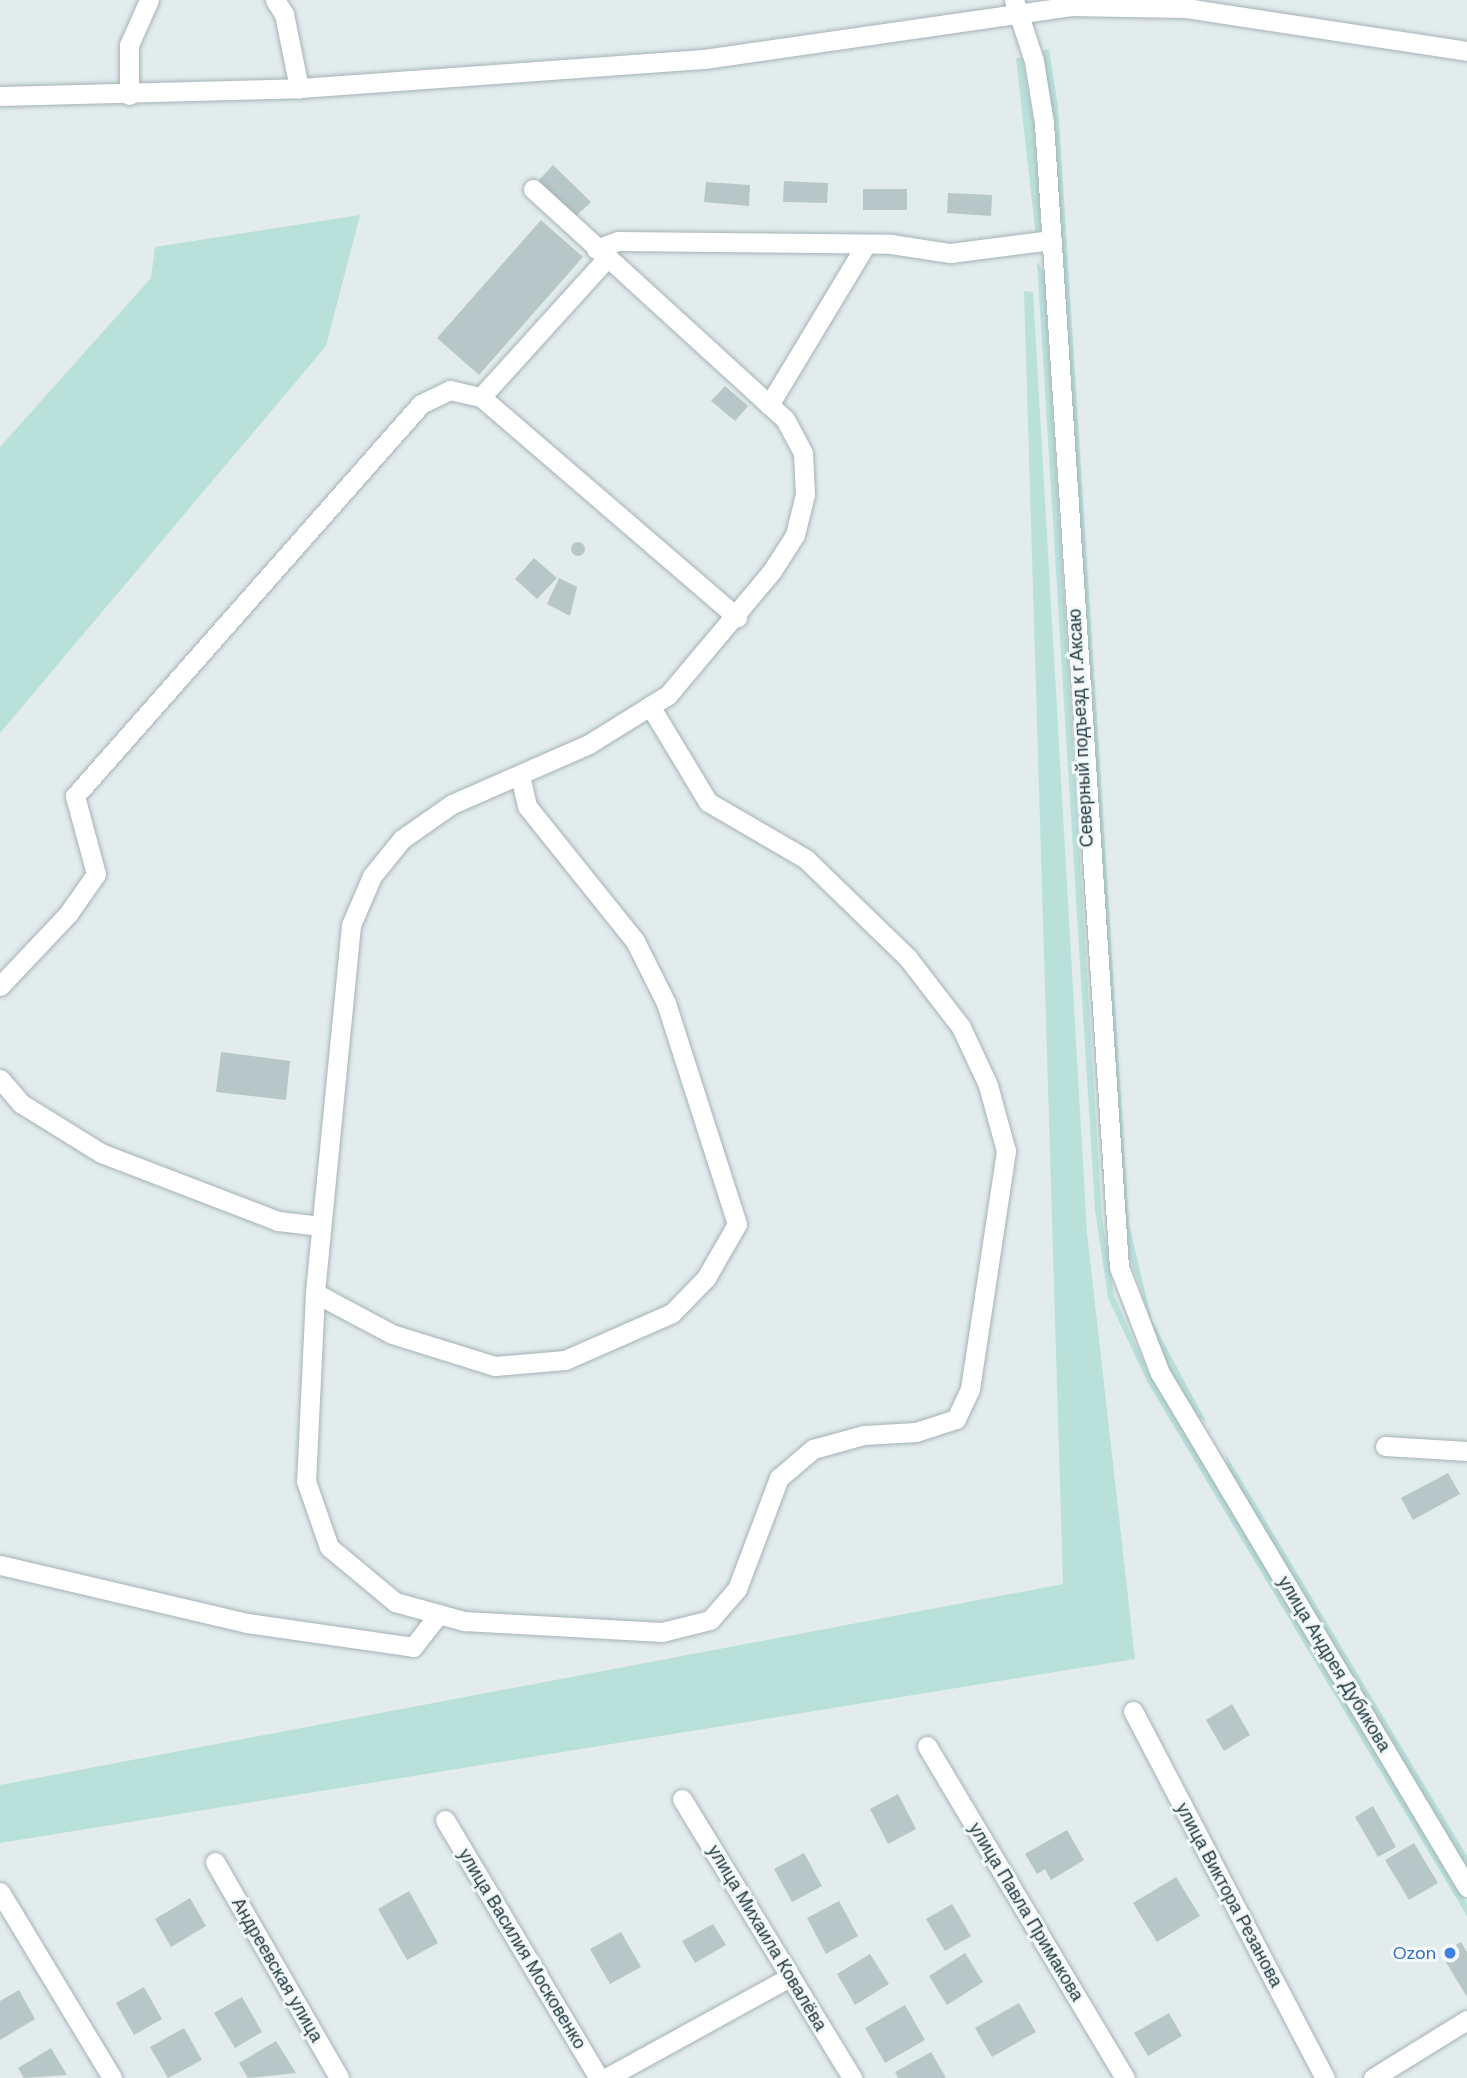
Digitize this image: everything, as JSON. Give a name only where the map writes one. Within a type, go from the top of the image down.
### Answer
[{"type":"street","points":[[130,96],[129,45],[149,0]]},
{"type":"street","points":[[275,0],[284,14],[299,88]]},
{"type":"street","points":[[0,96],[130,96],[299,88],[704,59],[1017,6],[1186,8],[1467,51]]},
{"type":"street","name":"Северный подъезд к г.Аксаю","points":[[1017,6],[1040,90],[1114,1241],[1137,1328],[1200,1441]]},
{"type":"street","points":[[533,189],[769,405],[803,453],[805,494],[794,535],[737,617],[668,695],[520,776],[452,804],[402,839],[372,876],[351,925],[315,1293],[306,1481],[329,1547],[395,1602],[464,1621],[662,1632],[710,1620],[737,1589],[779,1478],[813,1449],[864,1435],[916,1432],[956,1419],[970,1389],[1006,1151],[966,1038],[906,957],[806,859],[708,802],[650,706]]},
{"type":"street","points":[[481,397],[601,253],[618,242],[866,244],[950,253],[1051,240]]},
{"type":"street","points":[[769,405],[866,244]]},
{"type":"street","points":[[0,986],[68,914],[96,874],[75,796],[421,404],[450,390],[481,397],[737,617]]},
{"type":"street","points":[[315,1293],[392,1334],[495,1366],[565,1360],[672,1313],[706,1278],[737,1224],[666,1003],[635,941],[527,806],[520,776]]},
{"type":"street","points":[[0,1079],[22,1104],[101,1153],[278,1221],[321,1226]]},
{"type":"street","name":"улица Андрея Дубикова","points":[[1200,1441],[1467,1887]]},
{"type":"street","points":[[1385,1446],[1467,1451]]},
{"type":"street","points":[[0,1565],[247,1623],[414,1647],[439,1614]]},
{"type":"street","name":"улица Виктора Резанова","points":[[1133,1711],[1325,2078]]},
{"type":"street","name":"улица Павла Примакова","points":[[927,1746],[1125,2078]]},
{"type":"street","name":"улица Михаила Ковалёва","points":[[682,1799],[852,2078]]},
{"type":"street","name":"улица Василия Московенко","points":[[445,1820],[599,2078]]},
{"type":"street","name":"Андреевская улица","points":[[215,1862],[339,2078]]},
{"type":"street","points":[[0,1892],[112,2078]]},
{"type":"street","points":[[606,2078],[790,1977]]},
{"type":"street","points":[[1373,2078],[1467,2020]]},
{"type":"green space","points":[[1049,49],[1058,106],[1129,1224],[1152,1321],[1207,1423],[1194,1413],[1162,1355],[1125,1242],[1054,137],[1043,50]]},
{"type":"green space","points":[[1016,58],[1022,58],[1034,127],[1041,225],[1036,237]]},
{"type":"green space","points":[[360,215],[326,346],[0,733],[0,447],[151,278],[155,247]]},
{"type":"green space","points":[[1037,261],[1044,273],[1102,1218],[1114,1296],[1148,1372],[1467,1904],[1467,1916],[1148,1383],[1108,1298],[1095,1209]]},
{"type":"green space","points":[[1024,291],[1033,292],[1087,1233],[1135,1659],[0,1843],[0,1785],[1063,1584]]},
{"type":"green space","points":[[1226,1455],[1467,1856],[1467,1868],[1227,1468]]},
{"type":"building","points":[[553,165],[591,202],[575,217],[538,181]]},
{"type":"building","points":[[784,181],[828,183],[827,203],[783,202]]},
{"type":"building","points":[[706,182],[750,185],[749,206],[704,202]]},
{"type":"building","points":[[863,189],[907,189],[907,210],[863,210]]},
{"type":"building","points":[[948,193],[992,195],[991,216],[947,213]]},
{"type":"building","points":[[541,220],[583,257],[479,375],[437,338]]},
{"type":"building","points":[[725,386],[748,406],[735,421],[711,401]]},
{"type":"building","points":[[575,542],[581,542],[585,549],[581,556],[575,556],[571,552],[571,546]]},
{"type":"building","points":[[534,558],[557,578],[537,599],[515,579]]},
{"type":"building","points":[[559,578],[577,587],[570,616],[547,604]]},
{"type":"building","points":[[221,1052],[290,1061],[286,1100],[216,1092]]},
{"type":"building","points":[[1448,1473],[1460,1494],[1413,1520],[1401,1498]]},
{"type":"building","points":[[1232,1704],[1250,1735],[1224,1751],[1206,1720]]},
{"type":"building","points":[[898,1794],[916,1829],[888,1844],[870,1809]]},
{"type":"building","points":[[1373,1806],[1396,1847],[1378,1857],[1355,1817]]},
{"type":"building","points":[[1067,1830],[1084,1860],[1051,1880],[1045,1869],[1037,1874],[1025,1854]]},
{"type":"building","points":[[1414,1843],[1438,1883],[1409,1900],[1385,1860]]},
{"type":"building","points":[[804,1853],[822,1886],[792,1902],[774,1869]]},
{"type":"building","points":[[1176,1877],[1200,1916],[1157,1942],[1133,1903]]},
{"type":"building","points":[[409,1891],[438,1943],[407,1960],[378,1909]]},
{"type":"building","points":[[190,1898],[206,1926],[171,1947],[155,1919]]},
{"type":"building","points":[[839,1901],[858,1936],[826,1954],[807,1918]]},
{"type":"building","points":[[952,1904],[971,1936],[945,1951],[926,1919]]},
{"type":"building","points":[[713,1924],[726,1945],[695,1963],[682,1941]]},
{"type":"building","points":[[621,1932],[641,1967],[610,1984],[590,1949]]},
{"type":"building","points":[[1461,1942],[1467,1952],[1467,1997],[1441,1954]]},
{"type":"building","points":[[965,1953],[983,1982],[947,2005],[929,1976]]},
{"type":"building","points":[[870,1954],[889,1984],[855,2005],[837,1974]]},
{"type":"building","points":[[144,1987],[162,2019],[134,2035],[116,2003]]},
{"type":"building","points":[[19,1990],[35,2019],[0,2040],[0,2001]]},
{"type":"building","points":[[242,1997],[262,2032],[235,2048],[214,2013]]},
{"type":"building","points":[[1019,2003],[1036,2032],[992,2057],[975,2028]]},
{"type":"building","points":[[905,2005],[925,2040],[885,2063],[865,2028]]},
{"type":"building","points":[[1169,2013],[1182,2036],[1148,2056],[1134,2033]]},
{"type":"building","points":[[184,2028],[202,2060],[168,2078],[150,2047]]},
{"type":"building","points":[[276,2041],[296,2073],[248,2078],[239,2063]]},
{"type":"building","points":[[51,2048],[67,2075],[24,2078],[18,2068]]},
{"type":"building","points":[[931,2052],[946,2078],[898,2078],[895,2072]]},
{"type":"place","name":"Ozon","points":[[1450,1953]]}]
